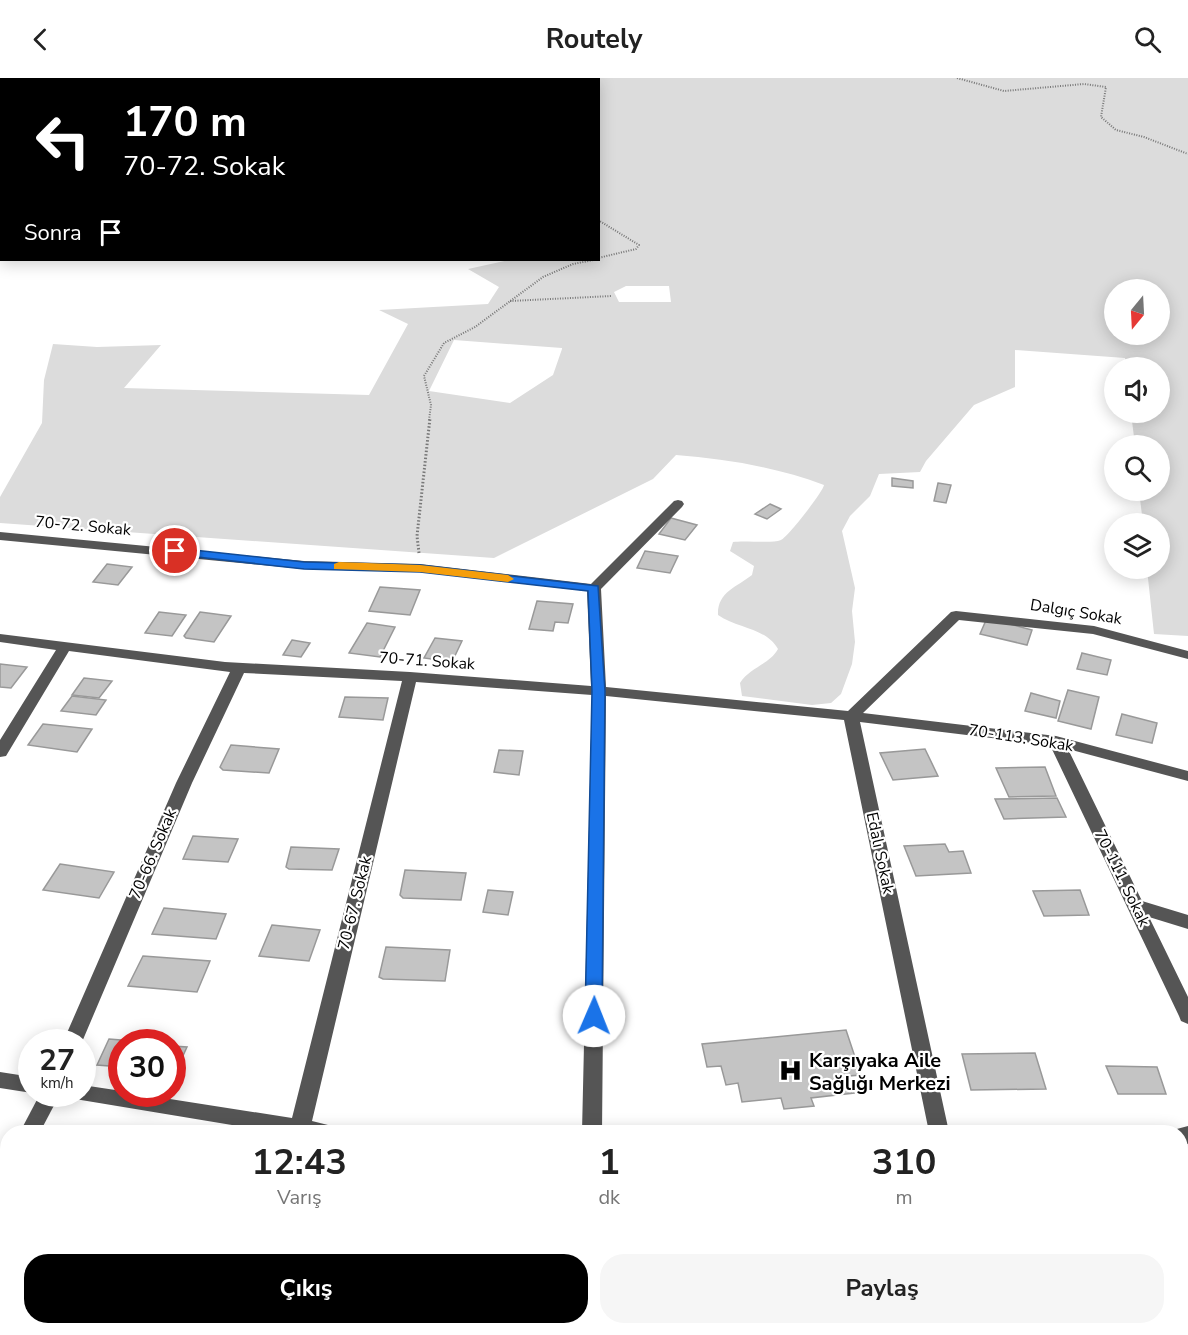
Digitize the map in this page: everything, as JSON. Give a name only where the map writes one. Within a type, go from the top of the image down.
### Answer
[{"type":"street","points":[[592,1125],[598,691],[594,588],[678,504]]},
{"type":"street","name":"70-72. Sokak","points":[[0,536],[304,565],[420,568],[594,588]]},
{"type":"street","name":"Dalgıç Sokak","points":[[852,716],[956,615],[1094,630],[1188,654]]},
{"type":"street","name":"70-71. Sokak","points":[[0,638],[239,668],[410,677],[598,691],[852,716]]},
{"type":"street","points":[[0,752],[65,647]]},
{"type":"street","name":"70-66. Sokak","points":[[78,1029],[184,783],[239,668]]},
{"type":"street","name":"70-67. Sokak","points":[[301,1125],[410,677]]},
{"type":"street","name":"70-113. Sokak","points":[[852,716],[1056,741],[1188,776]]},
{"type":"street","name":"Edalı Sokak","points":[[852,716],[938,1125]]},
{"type":"street","name":"70-111. Sokak","points":[[1056,741],[1188,1016]]},
{"type":"street","points":[[1136,906],[1188,922]]},
{"type":"street","points":[[0,1080],[18,1083]]},
{"type":"street","points":[[96,1096],[281,1125]]},
{"type":"street","points":[[34,1125],[43,1107]]},
{"type":"path","points":[[957,78],[1010,91],[1036,89],[1064,81]]},
{"type":"path","points":[[1073,80],[1101,83],[1106,87],[1101,117],[1116,130],[1144,137],[1188,154]]},
{"type":"path","points":[[600,221],[639,245],[636,249],[600,258]]},
{"type":"path","points":[[420,568],[417,536],[431,405],[424,376],[444,343],[475,327],[543,277],[573,264],[588,261]]},
{"type":"path","points":[[510,301],[612,296]]},
{"type":"shaded area","points":[[600,78],[1188,78],[1188,636],[1154,634],[1148,579],[1170,579],[1170,513],[1142,513],[1140,501],[1170,501],[1170,435],[1134,435],[1132,423],[1170,423],[1170,357],[1111,357],[1015,350],[1015,387],[974,405],[926,461],[920,472],[879,474],[870,496],[850,516],[842,531],[855,588],[852,611],[855,642],[852,664],[841,694],[831,703],[812,705],[742,696],[740,683],[749,673],[770,659],[778,649],[767,637],[718,615],[724,595],[752,575],[754,566],[730,551],[733,542],[781,540],[790,532],[824,485],[770,469],[676,455],[653,479],[494,558],[0,523],[0,497],[42,423],[44,380],[53,344],[97,347],[161,345],[124,388],[369,395],[408,324],[379,310],[488,304],[499,287],[468,269],[504,261],[600,261]],"holes":[[[626,286],[669,286],[671,302],[619,302],[614,292]],[[454,340],[562,348],[553,375],[510,403],[429,391]]]},
{"type":"building","points":[[892,478],[913,481],[913,488],[892,486]]},
{"type":"building","points":[[938,483],[951,485],[946,503],[934,501]]},
{"type":"building","points":[[770,504],[781,509],[767,519],[755,514]]},
{"type":"building","points":[[671,518],[697,525],[685,540],[659,534]]},
{"type":"building","points":[[645,551],[678,556],[670,573],[637,568]]},
{"type":"building","points":[[107,564],[132,567],[118,585],[93,582]]},
{"type":"building","points":[[380,587],[420,590],[410,615],[369,611]]},
{"type":"building","points":[[537,601],[573,604],[568,623],[555,622],[553,631],[529,629]]},
{"type":"building","points":[[159,612],[186,615],[172,636],[145,633]]},
{"type":"building","points":[[200,612],[231,616],[214,642],[184,636]]},
{"type":"building","points":[[987,618],[1032,630],[1027,645],[980,634]]},
{"type":"building","points":[[367,623],[395,627],[380,657],[349,653]]},
{"type":"building","points":[[435,638],[462,641],[452,662],[424,658]]},
{"type":"building","points":[[292,640],[310,643],[301,657],[283,655]]},
{"type":"building","points":[[1082,653],[1111,660],[1107,675],[1077,669]]},
{"type":"building","points":[[0,664],[27,667],[11,688],[0,687]]},
{"type":"building","points":[[84,678],[112,681],[99,698],[72,695]]},
{"type":"building","points":[[1068,690],[1099,697],[1091,729],[1058,721]]},
{"type":"building","points":[[1031,693],[1060,701],[1056,718],[1025,711]]},
{"type":"building","points":[[72,696],[106,700],[96,715],[61,711]]},
{"type":"building","points":[[345,697],[388,698],[383,720],[339,717]]},
{"type":"building","points":[[1122,714],[1157,723],[1152,743],[1116,735]]},
{"type":"building","points":[[43,724],[92,729],[77,752],[28,745]]},
{"type":"building","points":[[231,745],[279,749],[269,773],[223,770],[220,767]]},
{"type":"building","points":[[925,749],[938,776],[893,780],[880,753]]},
{"type":"building","points":[[499,750],[523,751],[519,775],[494,772]]},
{"type":"building","points":[[1045,767],[1056,796],[1009,797],[996,768]]},
{"type":"building","points":[[1057,798],[1066,817],[1004,819],[995,799]]},
{"type":"building","points":[[193,836],[238,839],[228,862],[183,859]]},
{"type":"building","points":[[945,844],[949,852],[963,851],[971,873],[916,876],[904,846]]},
{"type":"building","points":[[291,847],[339,849],[332,870],[289,869],[286,867]]},
{"type":"building","points":[[60,864],[114,872],[99,898],[43,890]]},
{"type":"building","points":[[405,870],[466,873],[461,900],[403,898],[400,895]]},
{"type":"building","points":[[488,890],[513,892],[508,915],[483,912]]},
{"type":"building","points":[[1080,890],[1089,915],[1044,916],[1033,891]]},
{"type":"building","points":[[164,908],[226,914],[216,939],[152,934]]},
{"type":"building","points":[[272,925],[320,930],[309,961],[259,956]]},
{"type":"building","points":[[386,947],[450,950],[445,981],[379,977]]},
{"type":"building","points":[[143,956],[210,961],[197,992],[128,986]]},
{"type":"building","name":"Karşıyaka Aile Sağlığı Merkezi","points":[[846,1030],[861,1075],[849,1076],[854,1093],[811,1098],[814,1106],[784,1109],[781,1098],[742,1102],[738,1083],[726,1085],[721,1066],[707,1067],[702,1044]]},
{"type":"building","points":[[108,1041],[108,1066],[97,1065]]},
{"type":"building","points":[[1035,1053],[1046,1089],[971,1090],[962,1054]]},
{"type":"building","points":[[1106,1066],[1157,1067],[1166,1094],[1118,1094]]},
{"type":"slow traffic","points":[[339,566],[420,568],[508,579]]},
{"type":"place","name":"Karşıyaka Aile Sağlığı Merkezi","points":[[791,1071]]},
{"type":"route","points":[[175,551],[304,565],[420,568],[594,588],[598,691],[594,1016]]}]
